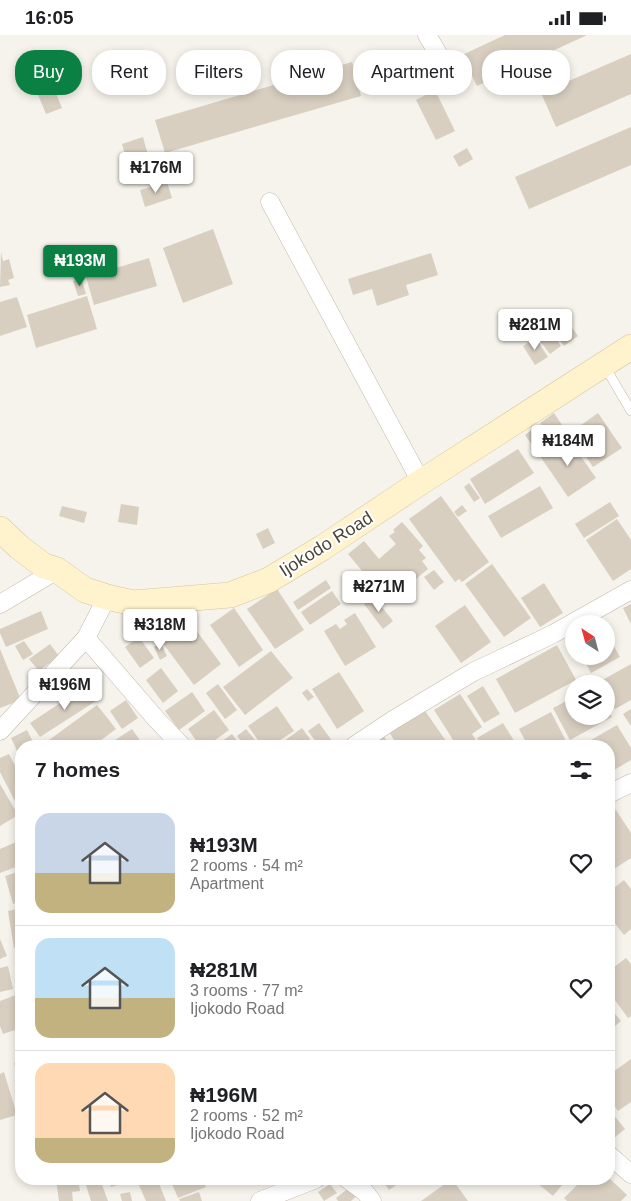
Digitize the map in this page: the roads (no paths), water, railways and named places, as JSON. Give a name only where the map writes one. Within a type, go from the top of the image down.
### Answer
[{"type":"main road","name":"Ijokodo Road","points":[[0,529],[19,547],[44,566],[57,570],[85,590],[107,597],[133,603],[230,595],[269,580],[322,548],[631,347]]},
{"type":"street","points":[[427,35],[436,50]]},
{"type":"street","points":[[270,202],[421,482]]},
{"type":"street","points":[[0,603],[57,570]]},
{"type":"street","points":[[363,740],[473,672],[553,634],[631,590]]},
{"type":"street","points":[[0,731],[86,638],[107,597]]},
{"type":"street","points":[[86,638],[176,740]]},
{"type":"street","points":[[615,791],[631,783]]},
{"type":"street","points":[[615,1160],[631,1174]]},
{"type":"street","points":[[260,1201],[301,1185]]},
{"type":"street","points":[[356,1185],[366,1192],[372,1201]]},
{"type":"lane","points":[[604,365],[631,411]]}]
